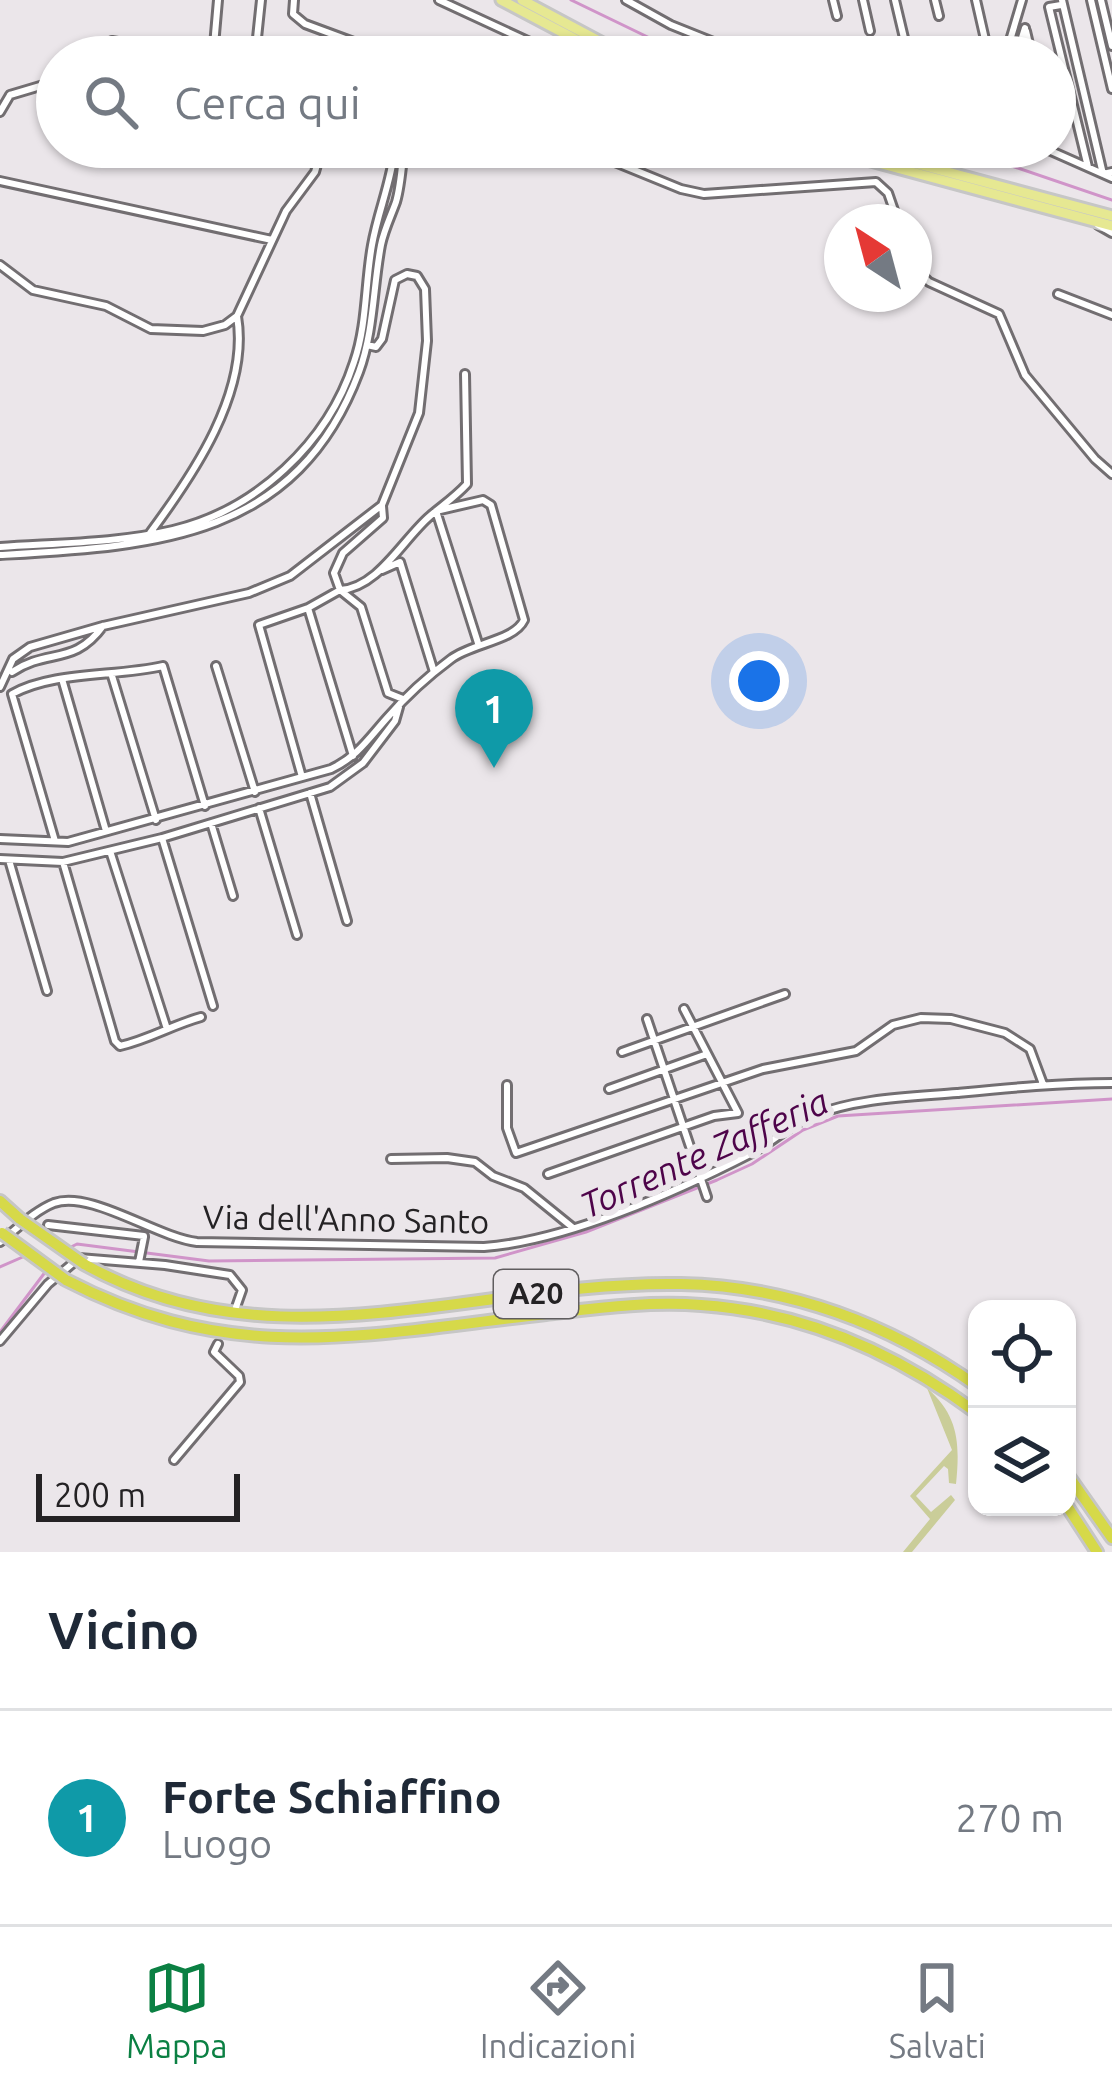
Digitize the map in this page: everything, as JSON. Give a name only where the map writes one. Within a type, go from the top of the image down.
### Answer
[{"type":"highway","name":"A20","points":[[0,1201],[84,1264],[173,1303],[278,1319],[631,1285],[745,1289],[811,1304],[881,1329],[968,1381]]},
{"type":"highway","name":"A20","points":[[1,1235],[66,1280],[126,1309],[178,1325],[278,1339],[632,1305],[742,1309],[844,1336],[931,1381],[970,1408]]},
{"type":"highway","points":[[1076,1487],[1112,1538]]},
{"type":"highway","points":[[1073,1516],[1097,1552]]},
{"type":"main road","points":[[501,0],[579,36]]},
{"type":"main road","points":[[522,0],[582,36]]},
{"type":"main road","points":[[896,168],[1112,229]]},
{"type":"main road","points":[[933,168],[1112,216]]},
{"type":"street","points":[[212,36],[218,0]]},
{"type":"street","points":[[257,36],[261,0]]},
{"type":"street","points":[[294,0],[295,17],[337,36]]},
{"type":"street","points":[[439,0],[517,36]]},
{"type":"street","points":[[626,0],[698,36]]},
{"type":"street","points":[[833,0],[837,16]]},
{"type":"street","points":[[862,0],[870,31]]},
{"type":"street","points":[[895,0],[904,36]]},
{"type":"street","points":[[935,0],[939,16]]},
{"type":"street","points":[[976,0],[984,36]]},
{"type":"street","points":[[1011,36],[1022,0]]},
{"type":"street","points":[[1090,0],[1108,41]]},
{"type":"street","points":[[1101,0],[1112,89]]},
{"type":"street","points":[[1056,36],[1049,8],[1061,2],[1070,36]]},
{"type":"street","points":[[1076,56],[1109,175]]},
{"type":"street","points":[[0,112],[10,95],[36,87]]},
{"type":"street","points":[[0,89],[10,95]]},
{"type":"street","points":[[1076,118],[1088,167]]},
{"type":"street","points":[[1076,161],[1109,175]]},
{"type":"street","points":[[0,265],[34,290],[106,306],[151,329],[202,331],[225,326],[237,316],[289,206],[316,168]]},
{"type":"street","points":[[150,538],[193,524],[248,497],[296,460],[320,429],[344,387],[358,349],[372,244],[394,168]]},
{"type":"street","points":[[0,551],[184,536],[227,519],[287,478],[331,428],[358,375],[367,346],[382,242],[398,193],[399,168]]},
{"type":"street","points":[[630,168],[704,194],[875,182],[888,193],[892,204]]},
{"type":"street","points":[[0,181],[272,240]]},
{"type":"street","points":[[0,687],[21,652],[290,577],[382,505],[419,413],[427,340],[424,290],[417,276],[402,274],[395,280],[382,339],[376,346],[367,346]]},
{"type":"street","points":[[932,283],[999,314],[1025,375],[1112,474]]},
{"type":"street","points":[[1058,294],[1112,315]]},
{"type":"street","points":[[150,538],[199,465],[230,394],[237,316]]},
{"type":"street","points":[[374,574],[467,484],[465,374]]},
{"type":"street","points":[[0,838],[68,842],[331,769],[352,756],[434,672],[478,643],[513,634],[524,620],[490,505],[483,500],[436,511]]},
{"type":"street","points":[[382,505],[383,518],[344,553],[334,573],[340,590],[362,607],[388,693],[402,701]]},
{"type":"street","points":[[436,511],[478,643]]},
{"type":"street","points":[[302,777],[259,625],[308,608],[400,562],[434,672]]},
{"type":"street","points":[[308,608],[352,756]]},
{"type":"street","points":[[9,674],[26,664],[86,648],[103,626]]},
{"type":"street","points":[[216,665],[255,791]]},
{"type":"street","points":[[55,842],[12,694],[62,677],[112,676],[163,666],[205,806]]},
{"type":"street","points":[[112,676],[156,820]]},
{"type":"street","points":[[62,677],[106,831]]},
{"type":"street","points":[[47,991],[4,860],[63,862],[211,824],[342,781],[363,763],[398,715],[402,701]]},
{"type":"street","points":[[310,793],[347,921]]},
{"type":"street","points":[[259,808],[297,934]]},
{"type":"street","points":[[211,824],[233,896]]},
{"type":"street","points":[[162,838],[213,1006]]},
{"type":"street","points":[[110,851],[167,1029]]},
{"type":"street","points":[[63,862],[115,1041],[125,1045],[201,1017]]},
{"type":"street","points":[[622,1052],[785,994]]},
{"type":"street","points":[[548,1174],[738,1112],[683,1009]]},
{"type":"street","points":[[507,1085],[507,1128],[516,1153],[772,1066],[856,1051],[893,1025],[928,1018],[985,1026],[1019,1041],[1032,1052],[1043,1084]]},
{"type":"street","points":[[647,1019],[706,1194]]},
{"type":"street","points":[[609,1089],[707,1054]]},
{"type":"street","name":"Via dell'Anno Santo","points":[[1,1235],[65,1200],[88,1203],[144,1234],[197,1242],[484,1247],[528,1243],[702,1177],[759,1149],[799,1122],[832,1109],[913,1096],[1112,1083]]},
{"type":"street","points":[[391,1159],[469,1160],[524,1188],[572,1227]]},
{"type":"street","points":[[48,1225],[144,1234],[139,1260]]},
{"type":"street","points":[[0,1341],[48,1284],[79,1258],[139,1260],[230,1275],[242,1290],[236,1307]]},
{"type":"street","points":[[174,1460],[240,1382],[214,1352],[218,1344]]},
{"type":"green space","points":[[927,1388],[946,1409],[955,1432],[956,1484],[949,1483],[944,1466],[916,1496],[931,1512],[951,1495],[955,1500],[912,1552],[903,1552],[930,1519],[910,1496],[952,1450]]},
{"type":"waterway","points":[[571,0],[646,36]]},
{"type":"waterway","points":[[1018,168],[1112,200]]},
{"type":"waterway","name":"Torrente Zafferia","points":[[69,1248],[77,1244],[209,1261],[495,1258],[586,1232],[717,1180],[752,1164],[803,1130],[838,1116],[1112,1099]]},
{"type":"waterway","points":[[0,1267],[25,1256]]},
{"type":"waterway","name":"Torrente Zafferia","points":[[0,1332],[46,1271]]},
{"type":"place","name":"Forte Schiaffino","points":[[494,768]]}]
